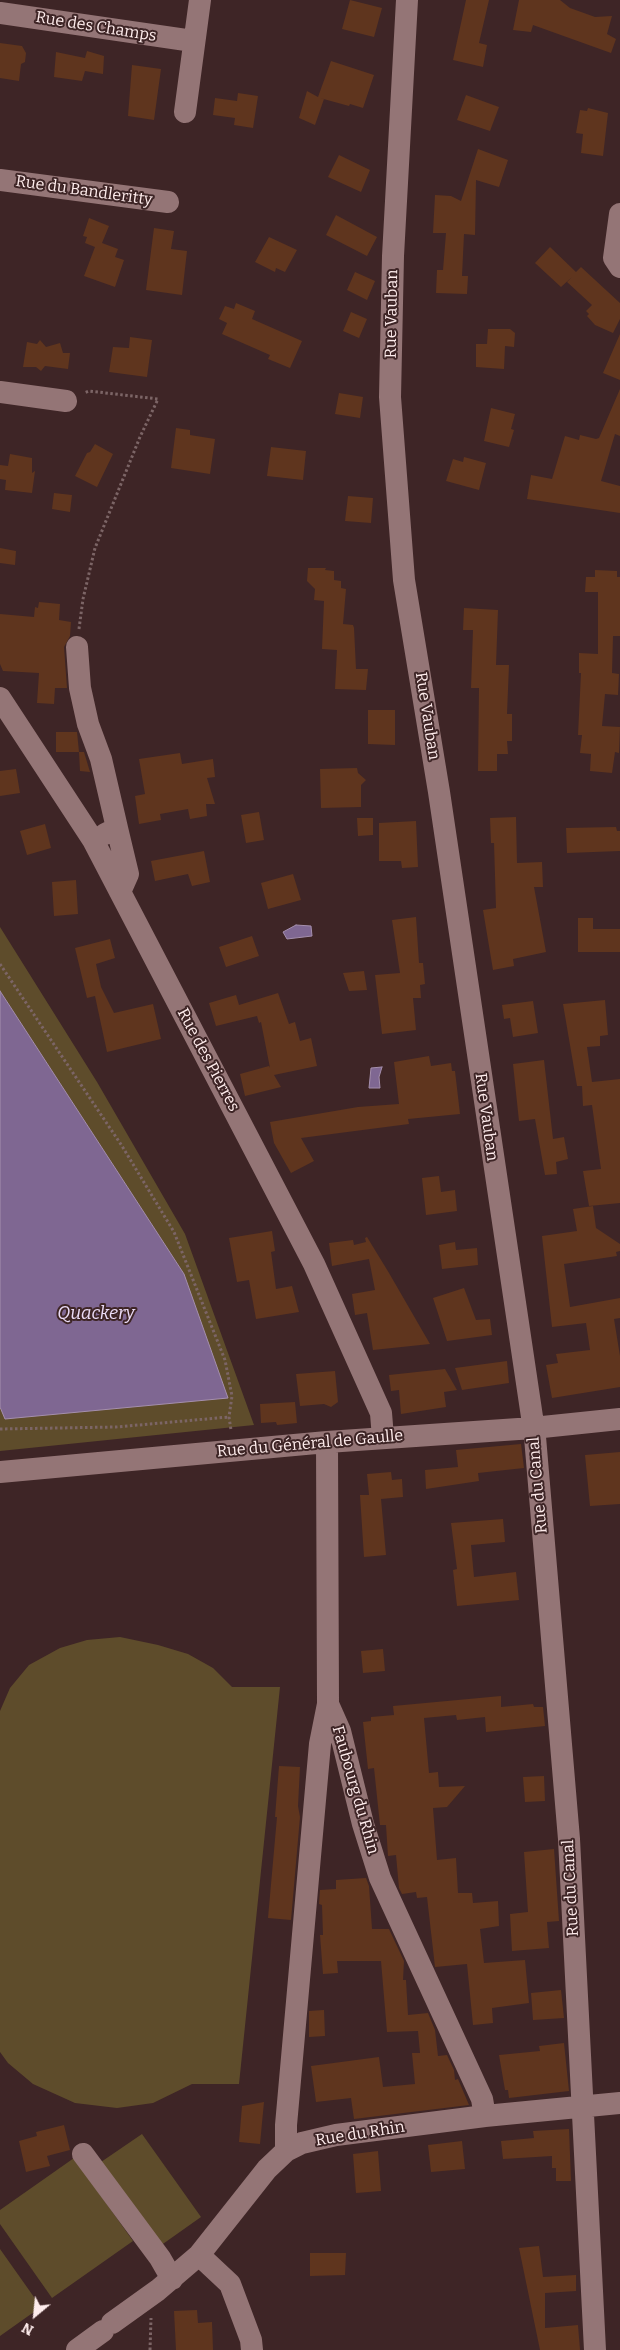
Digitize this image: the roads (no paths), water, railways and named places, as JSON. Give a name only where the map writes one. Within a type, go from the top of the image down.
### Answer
[{"type":"street","points":[[185,112],[200,0]]},
{"type":"street","name":"Rue Vauban","points":[[407,0],[393,256],[390,397],[404,580],[439,792],[533,1428]]},
{"type":"street","name":"Rue des Champs","points":[[0,13],[193,41]]},
{"type":"street","name":"Rue du Bandleritty","points":[[0,180],[168,202]]},
{"type":"street","points":[[620,214],[614,258],[620,267]]},
{"type":"street","points":[[0,392],[66,401]]},
{"type":"street","points":[[77,647],[80,688],[88,724],[101,759],[128,874],[120,892]]},
{"type":"street","name":"Rue des Pierres","points":[[0,698],[93,840],[314,1264],[381,1413],[383,1438]]},
{"type":"street","points":[[93,840],[117,828]]},
{"type":"street","name":"Rue du Général de Gaulle","points":[[0,1472],[327,1442],[533,1428],[620,1418]]},
{"type":"street","name":"Rue du Canal","points":[[533,1428],[569,1840],[595,2350]]},
{"type":"street","name":"Faubourg du Rhin","points":[[327,1442],[328,1704],[340,1731],[363,1824],[380,1878],[482,2099],[485,2116]]},
{"type":"street","points":[[286,2151],[286,2125],[320,1744],[328,1704]]},
{"type":"street","name":"Rue du Rhin","points":[[77,2350],[172,2279],[199,2255],[267,2169],[286,2151],[302,2143],[336,2135],[485,2116],[620,2103]]},
{"type":"street","points":[[84,2154],[160,2258],[172,2279]]},
{"type":"street","points":[[199,2255],[230,2284],[251,2340],[252,2350]]},
{"type":"water","points":[[296,925],[311,926],[312,936],[287,939],[283,932]]},
{"type":"water","name":"Quackery","points":[[0,991],[184,1274],[228,1398],[5,1419],[0,1407]]},
{"type":"water","points":[[382,1067],[379,1077],[380,1088],[369,1088],[371,1068]]}]
